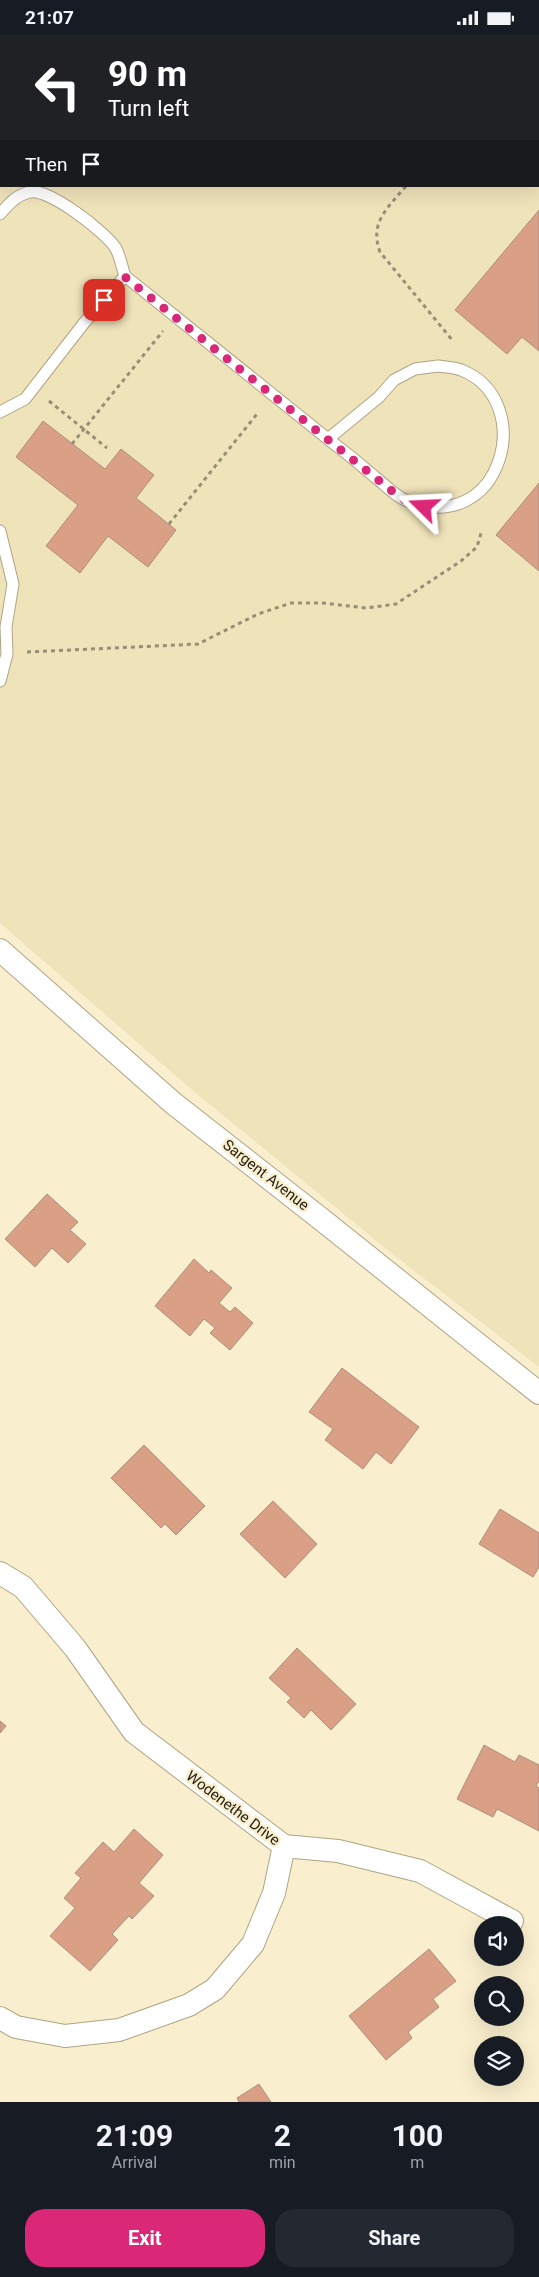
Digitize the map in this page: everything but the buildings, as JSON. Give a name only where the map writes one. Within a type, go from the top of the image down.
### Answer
[{"type":"street","name":"Sargent Avenue","points":[[0,949],[173,1103],[322,1219],[539,1393]]},
{"type":"street","name":"Wodenethe Drive","points":[[0,1573],[23,1587],[75,1648],[134,1732],[284,1846],[274,1893],[253,1944],[215,1989],[189,2005],[119,2030],[65,2036],[16,2027],[0,2018]]},
{"type":"street","points":[[284,1846],[338,1851],[420,1871],[503,1916]]},
{"type":"lane","points":[[0,214],[14,198],[32,191],[49,196],[91,224],[116,248],[125,277],[402,499],[424,507],[448,507],[470,500],[489,486],[502,466],[508,443],[506,420],[497,398],[481,381],[461,370],[438,366],[415,369],[394,380],[379,397],[328,439]]},
{"type":"lane","points":[[0,412],[25,399],[84,323],[125,277]]},
{"type":"lane","points":[[0,531],[13,584],[6,627],[7,653],[0,681]]},
{"type":"path","points":[[405,187],[384,211],[377,225],[376,240],[380,252],[453,341]]},
{"type":"path","points":[[72,444],[176,316]]},
{"type":"path","points":[[34,389],[107,448]]},
{"type":"path","points":[[169,524],[256,413]]},
{"type":"path","points":[[7,653],[198,644],[258,613],[290,603],[322,603],[366,608],[396,604],[461,561],[478,547],[480,533]]},
{"type":"shaded area","points":[[0,187],[539,187],[539,1367],[390,1252],[191,1089],[0,923]]},
{"type":"route","points":[[104,300],[125,277],[356,460],[402,499],[424,507]]}]
